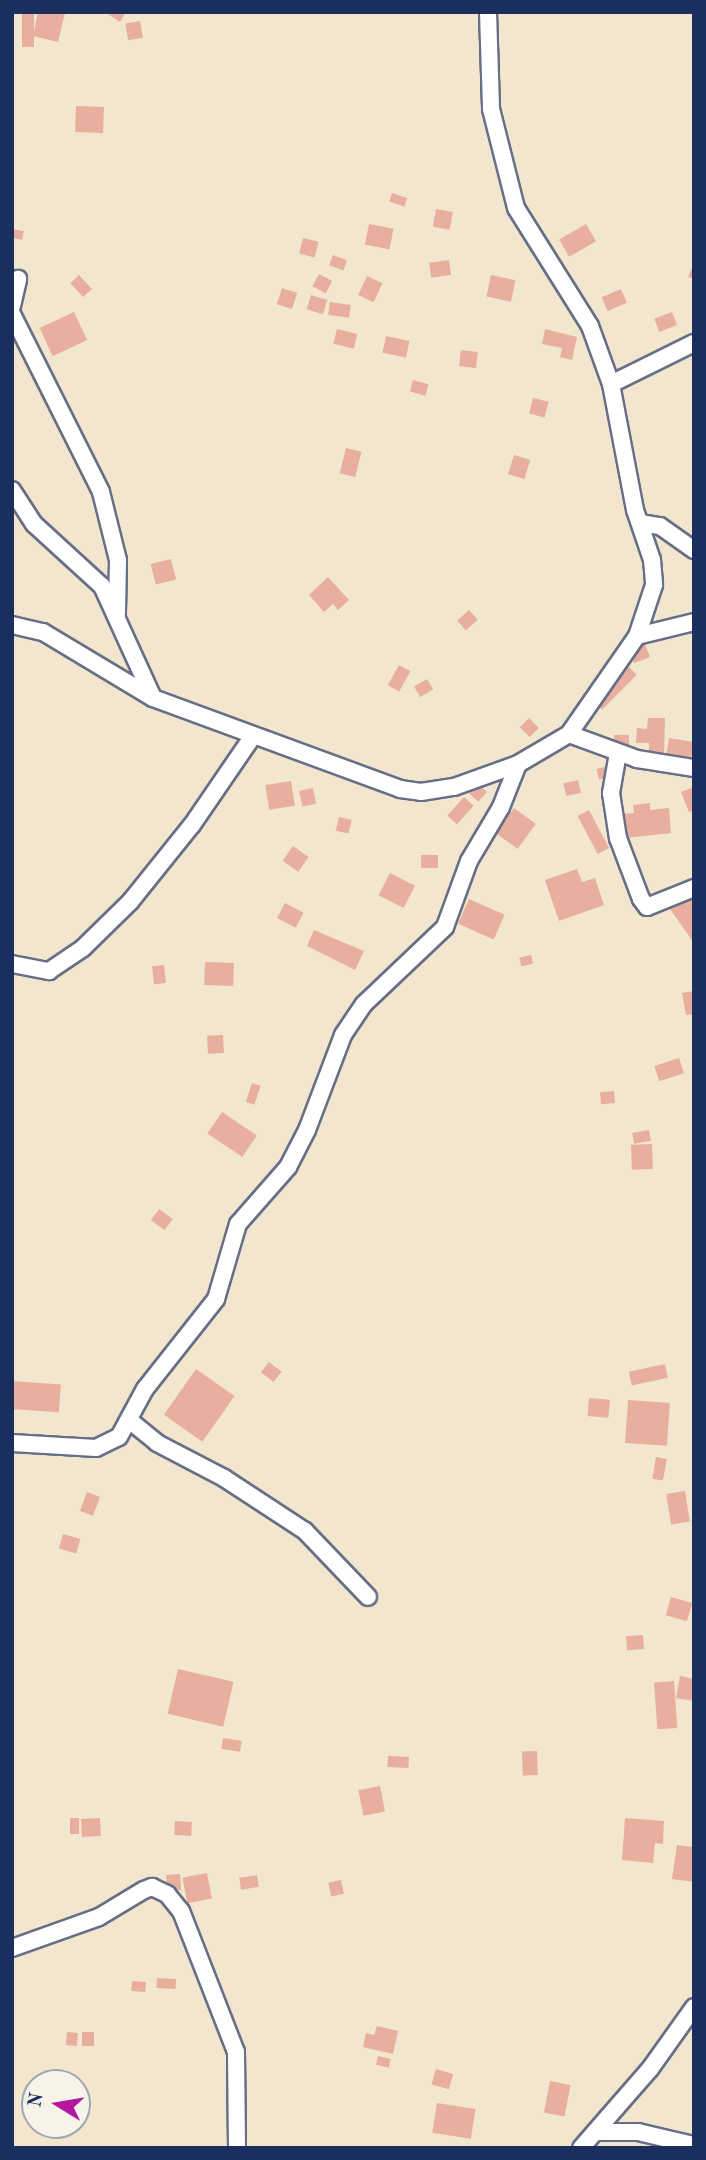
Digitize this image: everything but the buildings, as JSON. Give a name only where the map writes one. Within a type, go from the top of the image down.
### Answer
[{"type":"street","points":[[12,625],[43,632],[153,698],[253,736],[297,748],[380,783],[421,792],[454,787],[518,764],[569,734],[637,636],[654,585],[652,560],[640,523],[611,384],[590,326],[516,208],[491,108],[488,12]]},
{"type":"street","points":[[12,306],[18,279]]},
{"type":"street","points":[[12,314],[101,492],[118,560],[117,614]]},
{"type":"street","points":[[611,384],[694,343]]},
{"type":"street","points":[[12,491],[34,524],[102,586],[153,698]]},
{"type":"street","points":[[640,523],[660,526],[694,550]]},
{"type":"street","points":[[637,636],[694,622]]},
{"type":"street","points":[[569,734],[618,753],[694,768]]},
{"type":"street","points":[[12,964],[49,971],[83,948],[130,902],[192,825],[253,736]]},
{"type":"street","points":[[618,753],[611,793],[618,838],[641,899],[648,907],[694,888]]},
{"type":"street","points":[[12,1443],[96,1448],[119,1437],[145,1390],[216,1299],[238,1224],[288,1167],[307,1130],[343,1035],[364,1004],[445,927],[470,861],[501,807],[518,764]]},
{"type":"street","points":[[129,1420],[157,1443],[223,1478],[305,1531],[368,1597]]},
{"type":"street","points":[[12,1948],[99,1917],[152,1887],[167,1894],[181,1911],[236,2052],[237,2148]]},
{"type":"street","points":[[581,2148],[598,2132],[694,2007]]},
{"type":"street","points":[[598,2132],[638,2132],[694,2145]]}]
